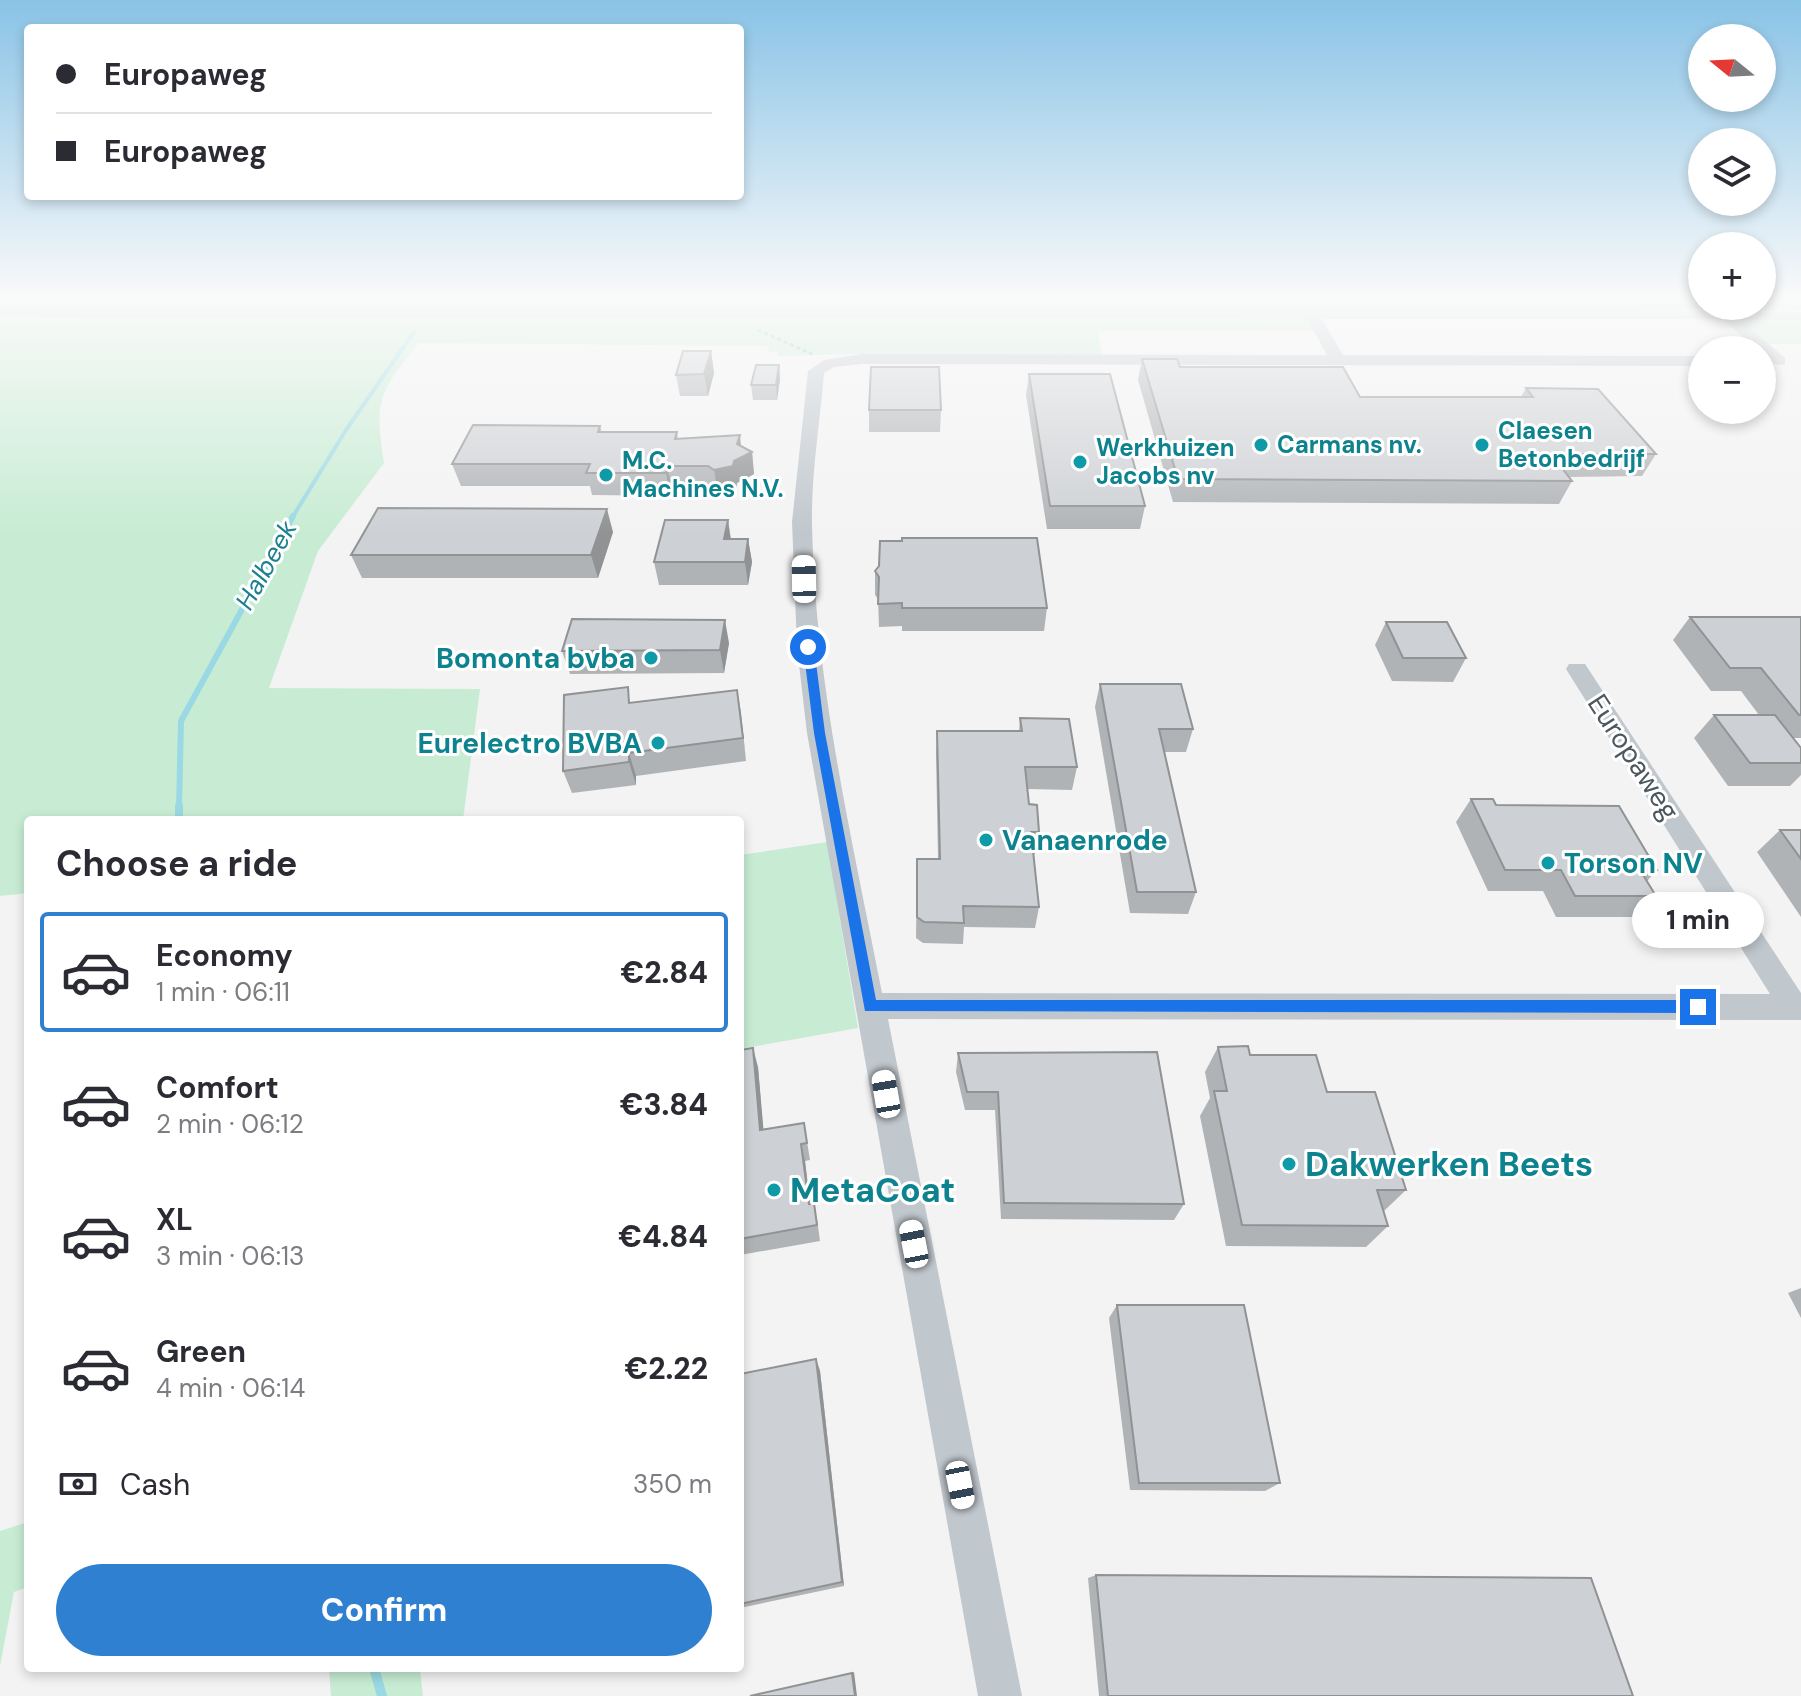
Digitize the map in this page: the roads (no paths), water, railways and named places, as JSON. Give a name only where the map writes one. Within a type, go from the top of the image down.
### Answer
[{"type":"street","points":[[816,376],[802,522],[804,579],[819,733],[1000,1696]]},
{"type":"street","name":"Europaweg","points":[[1577,669],[1797,1007]]},
{"type":"street","name":"Europaweg","points":[[870,1006],[1797,1007]]},
{"type":"waterway","name":"Halbeek","points":[[292,518],[383,376]]},
{"type":"waterway","name":"Halbeek","points":[[179,808],[181,721],[293,516]]},
{"type":"waterway","name":"Halbeek","points":[[179,808],[179,816]]},
{"type":"waterway","name":"Halbeek","points":[[375,1672],[382,1696]]},
{"type":"place","name":"Carmans nv.","points":[[1261,445]]},
{"type":"place","name":"Claesen Betonbedrijf","points":[[1482,445]]},
{"type":"place","name":"Werkhuizen Jacobs nv","points":[[1080,462]]},
{"type":"place","name":"M.C. Machines N.V.","points":[[606,475]]},
{"type":"place","name":"Bomonta bvba","points":[[651,658]]},
{"type":"place","name":"Eurelectro BVBA","points":[[658,743]]},
{"type":"place","name":"Vanaenrode","points":[[986,840]]},
{"type":"place","name":"Torson NV","points":[[1548,863]]},
{"type":"place","name":"Dakwerken Beets","points":[[1289,1164]]},
{"type":"place","name":"MetaCoat","points":[[774,1190]]}]
